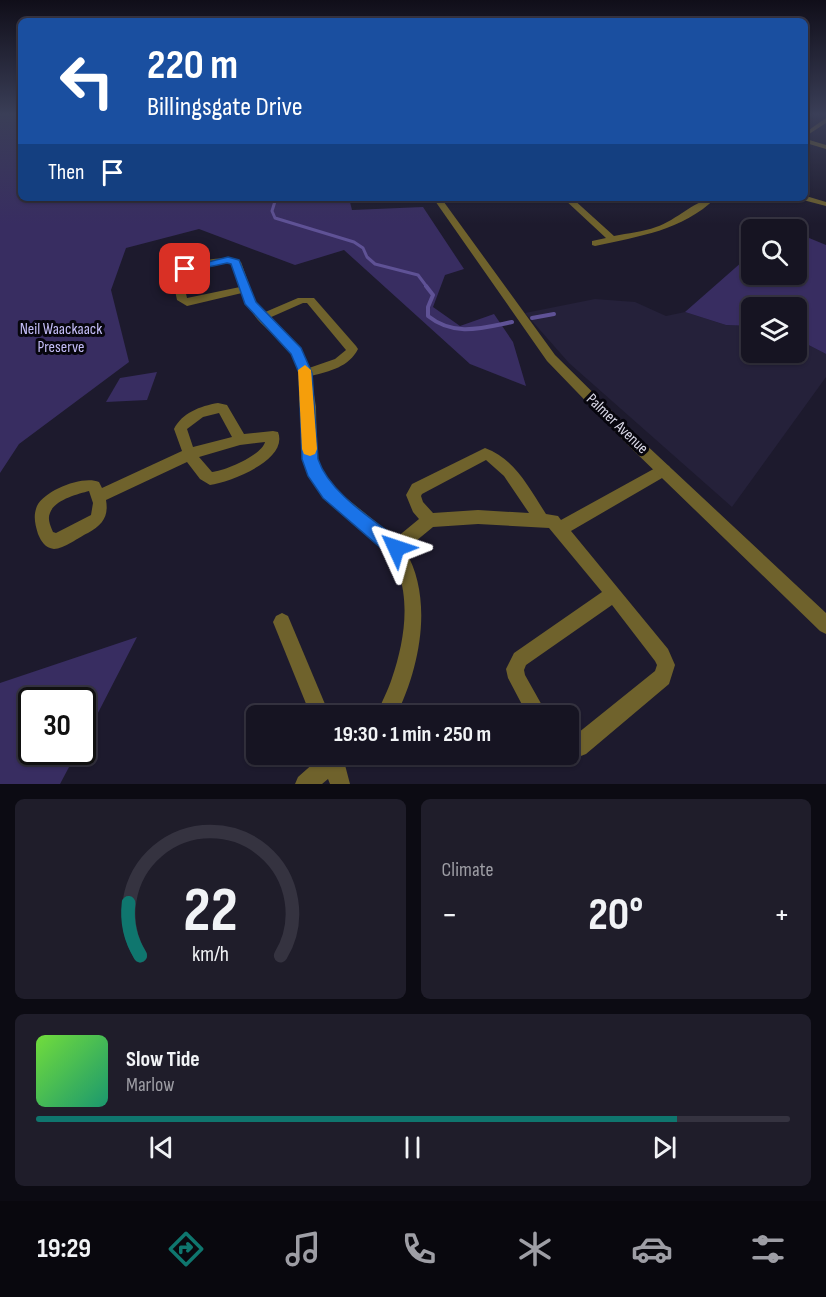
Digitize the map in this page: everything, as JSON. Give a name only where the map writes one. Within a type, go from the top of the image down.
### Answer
[{"type":"street","points":[[808,199],[826,204]]},
{"type":"street","name":"Palmer Avenue","points":[[439,201],[551,358],[663,470],[826,625]]},
{"type":"street","points":[[570,201],[612,239]]},
{"type":"street","points":[[595,243],[660,229],[679,220],[708,201]]},
{"type":"street","points":[[244,289],[194,302],[184,302],[177,276],[185,269],[232,260],[236,262],[251,304],[291,345],[306,373],[310,459],[314,472],[329,493],[396,548],[405,569],[412,613],[405,669],[391,705]]},
{"type":"street","points":[[262,317],[302,300],[310,300],[352,349],[348,357],[306,373]]},
{"type":"street","points":[[99,496],[190,454],[240,440],[273,436],[270,450],[252,464],[216,479],[206,476],[190,454],[184,444],[180,426],[184,421],[218,407],[226,412],[240,440]]},
{"type":"street","points":[[430,520],[418,507],[413,495],[417,489],[485,454],[496,457],[523,491],[541,519]]},
{"type":"street","points":[[561,528],[663,470]]},
{"type":"street","points":[[396,548],[430,520],[478,517],[541,519],[553,521],[561,528],[662,655],[666,665],[662,677],[579,747]]},
{"type":"street","points":[[533,705],[517,678],[515,669],[520,659],[614,594]]},
{"type":"street","points":[[282,622],[316,705]]},
{"type":"street","points":[[305,784],[327,765]]},
{"type":"street","points":[[337,765],[339,784]]},
{"type":"shaded area","points":[[595,299],[635,302],[666,316],[685,312],[726,325],[741,326],[741,363],[807,363],[807,344],[826,354],[826,377],[732,507],[569,363],[525,313]]},
{"type":"green space","name":"Neil Waackaack Preserve","points":[[0,151],[18,151],[18,201],[350,201],[352,210],[423,207],[464,269],[445,275],[433,307],[460,326],[494,314],[513,342],[526,386],[470,364],[344,250],[295,265],[199,229],[126,248],[111,290],[129,362],[19,444],[0,473]]},
{"type":"green space","points":[[807,237],[826,245],[826,354],[807,344],[807,297],[741,297],[741,326],[726,325],[685,312],[741,263],[741,285],[807,285]]},
{"type":"green space","points":[[157,372],[147,400],[106,402],[120,378]]},
{"type":"green space","points":[[137,637],[96,717],[96,687],[18,687],[18,765],[70,765],[60,784],[0,784],[0,683]]},
{"type":"waterway","points":[[275,201],[272,211],[275,218],[354,242],[363,248],[367,257],[375,264],[418,275],[427,287]]},
{"type":"waterway","points":[[426,286],[433,295],[428,307],[428,316],[438,323],[448,327],[468,329],[512,322]]},
{"type":"waterway","points":[[532,318],[554,314]]},
{"type":"slow traffic","points":[[305,370],[308,387],[310,449]]},
{"type":"route","points":[[185,269],[228,260],[236,262],[251,304],[296,351],[306,373],[310,459],[314,472],[329,493],[396,548]]}]
